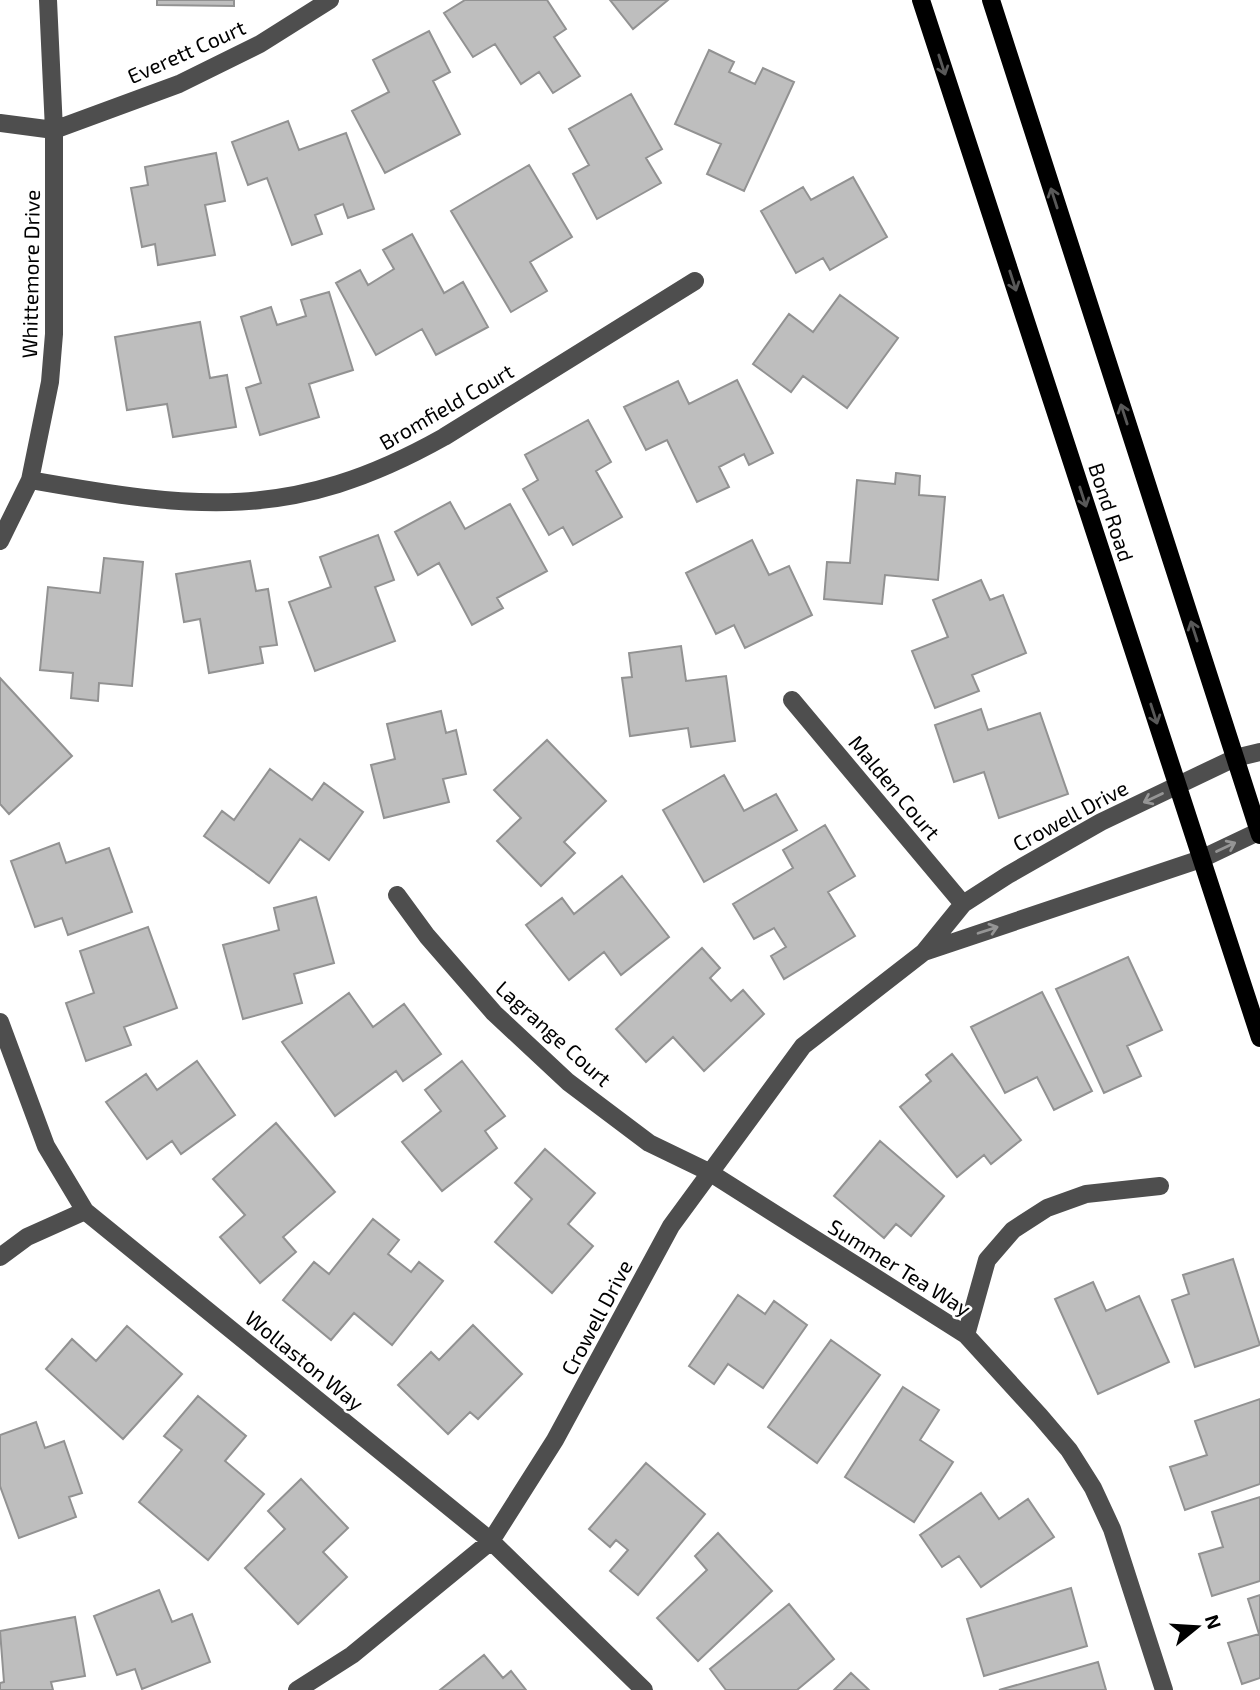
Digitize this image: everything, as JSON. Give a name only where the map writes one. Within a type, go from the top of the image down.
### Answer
[{"type":"main road","name":"Bond Road","points":[[921,0],[1260,1038]]},
{"type":"main road","name":"Bond Road","points":[[991,0],[1260,833]]},
{"type":"street","name":"Whittemore Drive","points":[[0,541],[30,480],[50,382],[54,334],[54,130],[48,0]]},
{"type":"street","name":"Everett Court","points":[[54,130],[219,66],[330,0]]},
{"type":"street","points":[[0,123],[54,130]]},
{"type":"street","name":"Bromfield Court","points":[[30,480],[139,499],[218,504],[296,496],[334,486],[407,458],[444,437],[695,281]]},
{"type":"street","name":"Malden Court","points":[[792,700],[963,904]]},
{"type":"street","name":"Crowell Drive","points":[[297,1690],[352,1655],[491,1541],[555,1440],[671,1226],[803,1046],[924,952],[963,904],[1007,875],[1101,822],[1235,758],[1260,752]]},
{"type":"street","name":"Crowell Drive","points":[[924,952],[1200,859],[1260,833]]},
{"type":"street","name":"Lagrange Court","points":[[397,895],[427,936],[494,1013],[568,1082],[649,1143],[709,1172]]},
{"type":"street","name":"Wollaston Way","points":[[0,1022],[46,1146],[85,1210],[491,1541],[644,1690]]},
{"type":"street","name":"Summer Tea Way","points":[[709,1172],[966,1335],[1048,1424],[1069,1450],[1093,1488],[1112,1528],[1164,1690]]},
{"type":"street","points":[[966,1335],[987,1260],[1013,1230],[1047,1208],[1086,1194],[1160,1186]]},
{"type":"street","points":[[0,1258],[27,1237],[85,1210]]},
{"type":"building","points":[[157,0],[234,0],[234,6],[157,5]]},
{"type":"building","points":[[465,0],[547,0],[566,29],[554,37],[580,76],[553,93],[539,72],[521,84],[495,44],[473,57],[444,13]]},
{"type":"building","points":[[610,0],[668,0],[633,29]]},
{"type":"building","points":[[429,31],[450,72],[433,81],[460,134],[385,173],[352,111],[389,92],[373,60]]},
{"type":"building","points":[[709,50],[734,62],[729,72],[755,84],[763,68],[794,82],[744,191],[707,174],[721,144],[675,124]]},
{"type":"building","points":[[631,94],[662,149],[646,158],[661,183],[597,219],[573,174],[589,165],[569,129]]},
{"type":"building","points":[[288,121],[299,150],[346,133],[374,209],[348,218],[343,204],[315,215],[322,234],[292,245],[267,178],[248,185],[232,142]]},
{"type":"building","points":[[216,153],[225,201],[205,205],[215,255],[158,265],[155,244],[142,247],[131,188],[148,185],[145,167]]},
{"type":"building","points":[[529,165],[572,237],[530,262],[547,291],[511,312],[451,211]]},
{"type":"building","points":[[853,177],[887,237],[830,270],[823,258],[796,273],[761,211],[803,187],[811,200]]},
{"type":"building","points":[[412,234],[444,293],[463,282],[488,327],[436,355],[422,329],[376,355],[336,283],[360,270],[368,285],[394,269],[383,250]]},
{"type":"building","points":[[329,292],[353,370],[309,384],[319,417],[260,435],[246,388],[261,383],[241,317],[271,307],[277,325],[306,316],[301,300]]},
{"type":"building","points":[[840,295],[898,338],[847,408],[803,376],[791,392],[753,364],[789,314],[813,332]]},
{"type":"building","points":[[200,322],[210,378],[227,375],[236,427],[173,437],[167,404],[127,410],[115,337]]},
{"type":"building","points":[[737,380],[773,453],[749,465],[744,454],[719,467],[729,487],[697,502],[667,440],[646,450],[624,407],[678,381],[689,404]]},
{"type":"building","points":[[588,420],[611,462],[596,471],[622,517],[573,545],[563,527],[549,535],[523,489],[538,480],[525,455]]},
{"type":"building","points":[[896,473],[920,476],[919,495],[945,497],[938,580],[885,575],[882,604],[824,599],[827,562],[850,563],[857,480],[895,484]]},
{"type":"building","points":[[450,502],[465,529],[510,504],[547,571],[497,598],[503,608],[472,625],[439,563],[418,575],[395,532]]},
{"type":"building","points":[[378,535],[394,580],[375,587],[395,641],[315,671],[289,602],[331,587],[320,557]]},
{"type":"building","points":[[752,540],[769,575],[789,566],[812,615],[745,648],[734,625],[716,634],[686,573]]},
{"type":"building","points":[[104,558],[143,562],[132,686],[99,683],[98,701],[71,698],[73,673],[40,670],[48,587],[100,593]]},
{"type":"building","points":[[250,561],[256,591],[268,589],[277,645],[260,647],[263,663],[209,673],[200,619],[184,622],[176,574]]},
{"type":"building","points":[[981,580],[990,600],[1003,595],[1026,653],[972,675],[979,691],[935,708],[912,651],[948,637],[933,600]]},
{"type":"building","points":[[681,646],[686,681],[726,676],[735,741],[691,747],[688,728],[630,736],[622,678],[632,677],[629,653]]},
{"type":"building","points":[[0,678],[72,756],[9,814],[0,804]]},
{"type":"building","points":[[981,709],[988,730],[1040,713],[1068,794],[999,818],[984,772],[954,782],[935,725]]},
{"type":"building","points":[[441,711],[446,733],[456,730],[466,774],[443,779],[449,802],[384,818],[371,765],[395,759],[387,724]]},
{"type":"building","points":[[547,740],[606,801],[564,842],[575,853],[541,886],[497,841],[521,818],[494,790]]},
{"type":"building","points":[[270,769],[312,800],[324,783],[363,812],[329,860],[300,839],[269,883],[204,836],[222,811],[234,820]]},
{"type":"building","points":[[724,775],[744,811],[776,794],[797,830],[704,882],[663,810]]},
{"type":"building","points":[[825,825],[855,876],[828,892],[855,936],[784,979],[771,956],[786,947],[774,928],[754,939],[733,904],[793,868],[783,850]]},
{"type":"building","points":[[59,843],[66,863],[109,848],[132,912],[68,935],[62,918],[35,927],[11,861]]},
{"type":"building","points":[[622,876],[669,937],[621,975],[604,952],[569,980],[526,925],[562,898],[574,914]]},
{"type":"building","points":[[316,897],[334,963],[294,974],[302,1003],[243,1019],[223,945],[279,930],[274,908]]},
{"type":"building","points":[[148,927],[177,1008],[124,1027],[131,1045],[86,1061],[66,1003],[94,993],[80,951]]},
{"type":"building","points":[[702,948],[720,968],[710,978],[731,1001],[743,990],[764,1014],[704,1071],[673,1037],[646,1062],[616,1029]]},
{"type":"building","points":[[1128,957],[1162,1030],[1127,1046],[1141,1076],[1104,1093],[1056,989]]},
{"type":"building","points":[[1042,992],[1092,1091],[1054,1110],[1037,1077],[1005,1093],[971,1027]]},
{"type":"building","points":[[349,993],[373,1027],[404,1004],[441,1054],[403,1081],[396,1071],[335,1116],[282,1042]]},
{"type":"building","points":[[952,1054],[1021,1140],[991,1164],[984,1155],[957,1177],[900,1107],[931,1081],[926,1075]]},
{"type":"building","points":[[197,1061],[235,1115],[181,1154],[172,1141],[147,1159],[106,1102],[146,1074],[157,1090]]},
{"type":"building","points":[[462,1061],[505,1116],[485,1131],[497,1148],[442,1191],[402,1142],[441,1111],[425,1090]]},
{"type":"building","points":[[276,1123],[335,1192],[283,1237],[296,1252],[260,1283],[220,1237],[245,1215],[213,1179]]},
{"type":"building","points":[[880,1141],[944,1196],[911,1236],[896,1224],[884,1238],[834,1196]]},
{"type":"building","points":[[545,1149],[595,1193],[568,1224],[593,1246],[552,1293],[495,1242],[532,1199],[515,1183]]},
{"type":"building","points":[[373,1219],[399,1240],[388,1254],[411,1272],[419,1262],[443,1281],[392,1345],[354,1313],[331,1340],[283,1300],[314,1262],[329,1274]]},
{"type":"building","points":[[1233,1259],[1260,1345],[1195,1367],[1172,1300],[1189,1294],[1183,1275]]},
{"type":"building","points":[[1093,1282],[1106,1311],[1139,1296],[1169,1362],[1098,1394],[1055,1299]]},
{"type":"building","points":[[738,1295],[765,1314],[774,1301],[807,1325],[763,1388],[728,1364],[714,1384],[689,1366]]},
{"type":"building","points":[[473,1325],[522,1374],[478,1419],[470,1412],[448,1434],[398,1385],[431,1352],[439,1360]]},
{"type":"building","points":[[127,1326],[182,1374],[123,1439],[46,1369],[72,1339],[96,1361]]},
{"type":"building","points":[[831,1340],[880,1375],[817,1463],[768,1427]]},
{"type":"building","points":[[903,1387],[939,1410],[920,1440],[953,1462],[914,1522],[845,1477]]},
{"type":"building","points":[[198,1396],[246,1436],[225,1461],[264,1494],[208,1560],[139,1502],[182,1450],[164,1436]]},
{"type":"building","points":[[1260,1399],[1260,1484],[1185,1510],[1170,1467],[1207,1455],[1195,1421]]},
{"type":"building","points":[[36,1422],[45,1448],[64,1441],[82,1493],[69,1497],[76,1517],[19,1538],[0,1486],[0,1435]]},
{"type":"building","points":[[646,1463],[705,1514],[638,1595],[610,1571],[628,1550],[616,1540],[610,1547],[589,1529]]},
{"type":"building","points":[[301,1479],[348,1528],[323,1552],[347,1577],[298,1624],[245,1568],[285,1529],[268,1511]]},
{"type":"building","points":[[981,1493],[999,1519],[1028,1499],[1054,1537],[981,1587],[959,1556],[942,1567],[920,1535]]},
{"type":"building","points":[[1260,1497],[1260,1581],[1212,1596],[1199,1554],[1223,1547],[1212,1512]]},
{"type":"building","points":[[718,1533],[772,1591],[698,1661],[657,1618],[707,1570],[695,1556]]},
{"type":"building","points":[[1071,1588],[1087,1646],[984,1676],[967,1619]]},
{"type":"building","points":[[159,1590],[172,1622],[192,1614],[210,1662],[142,1689],[135,1669],[117,1675],[94,1616]]},
{"type":"building","points":[[1260,1595],[1260,1678],[1242,1684],[1228,1643],[1259,1634],[1248,1599]]},
{"type":"building","points":[[789,1604],[834,1659],[797,1690],[726,1690],[710,1669]]},
{"type":"building","points":[[75,1617],[85,1676],[51,1682],[53,1690],[0,1690],[0,1683],[4,1682],[0,1631]]},
{"type":"building","points":[[484,1655],[503,1678],[511,1671],[526,1690],[440,1690]]},
{"type":"building","points":[[1098,1662],[1106,1690],[999,1690]]},
{"type":"building","points":[[851,1673],[869,1690],[834,1690]]}]
